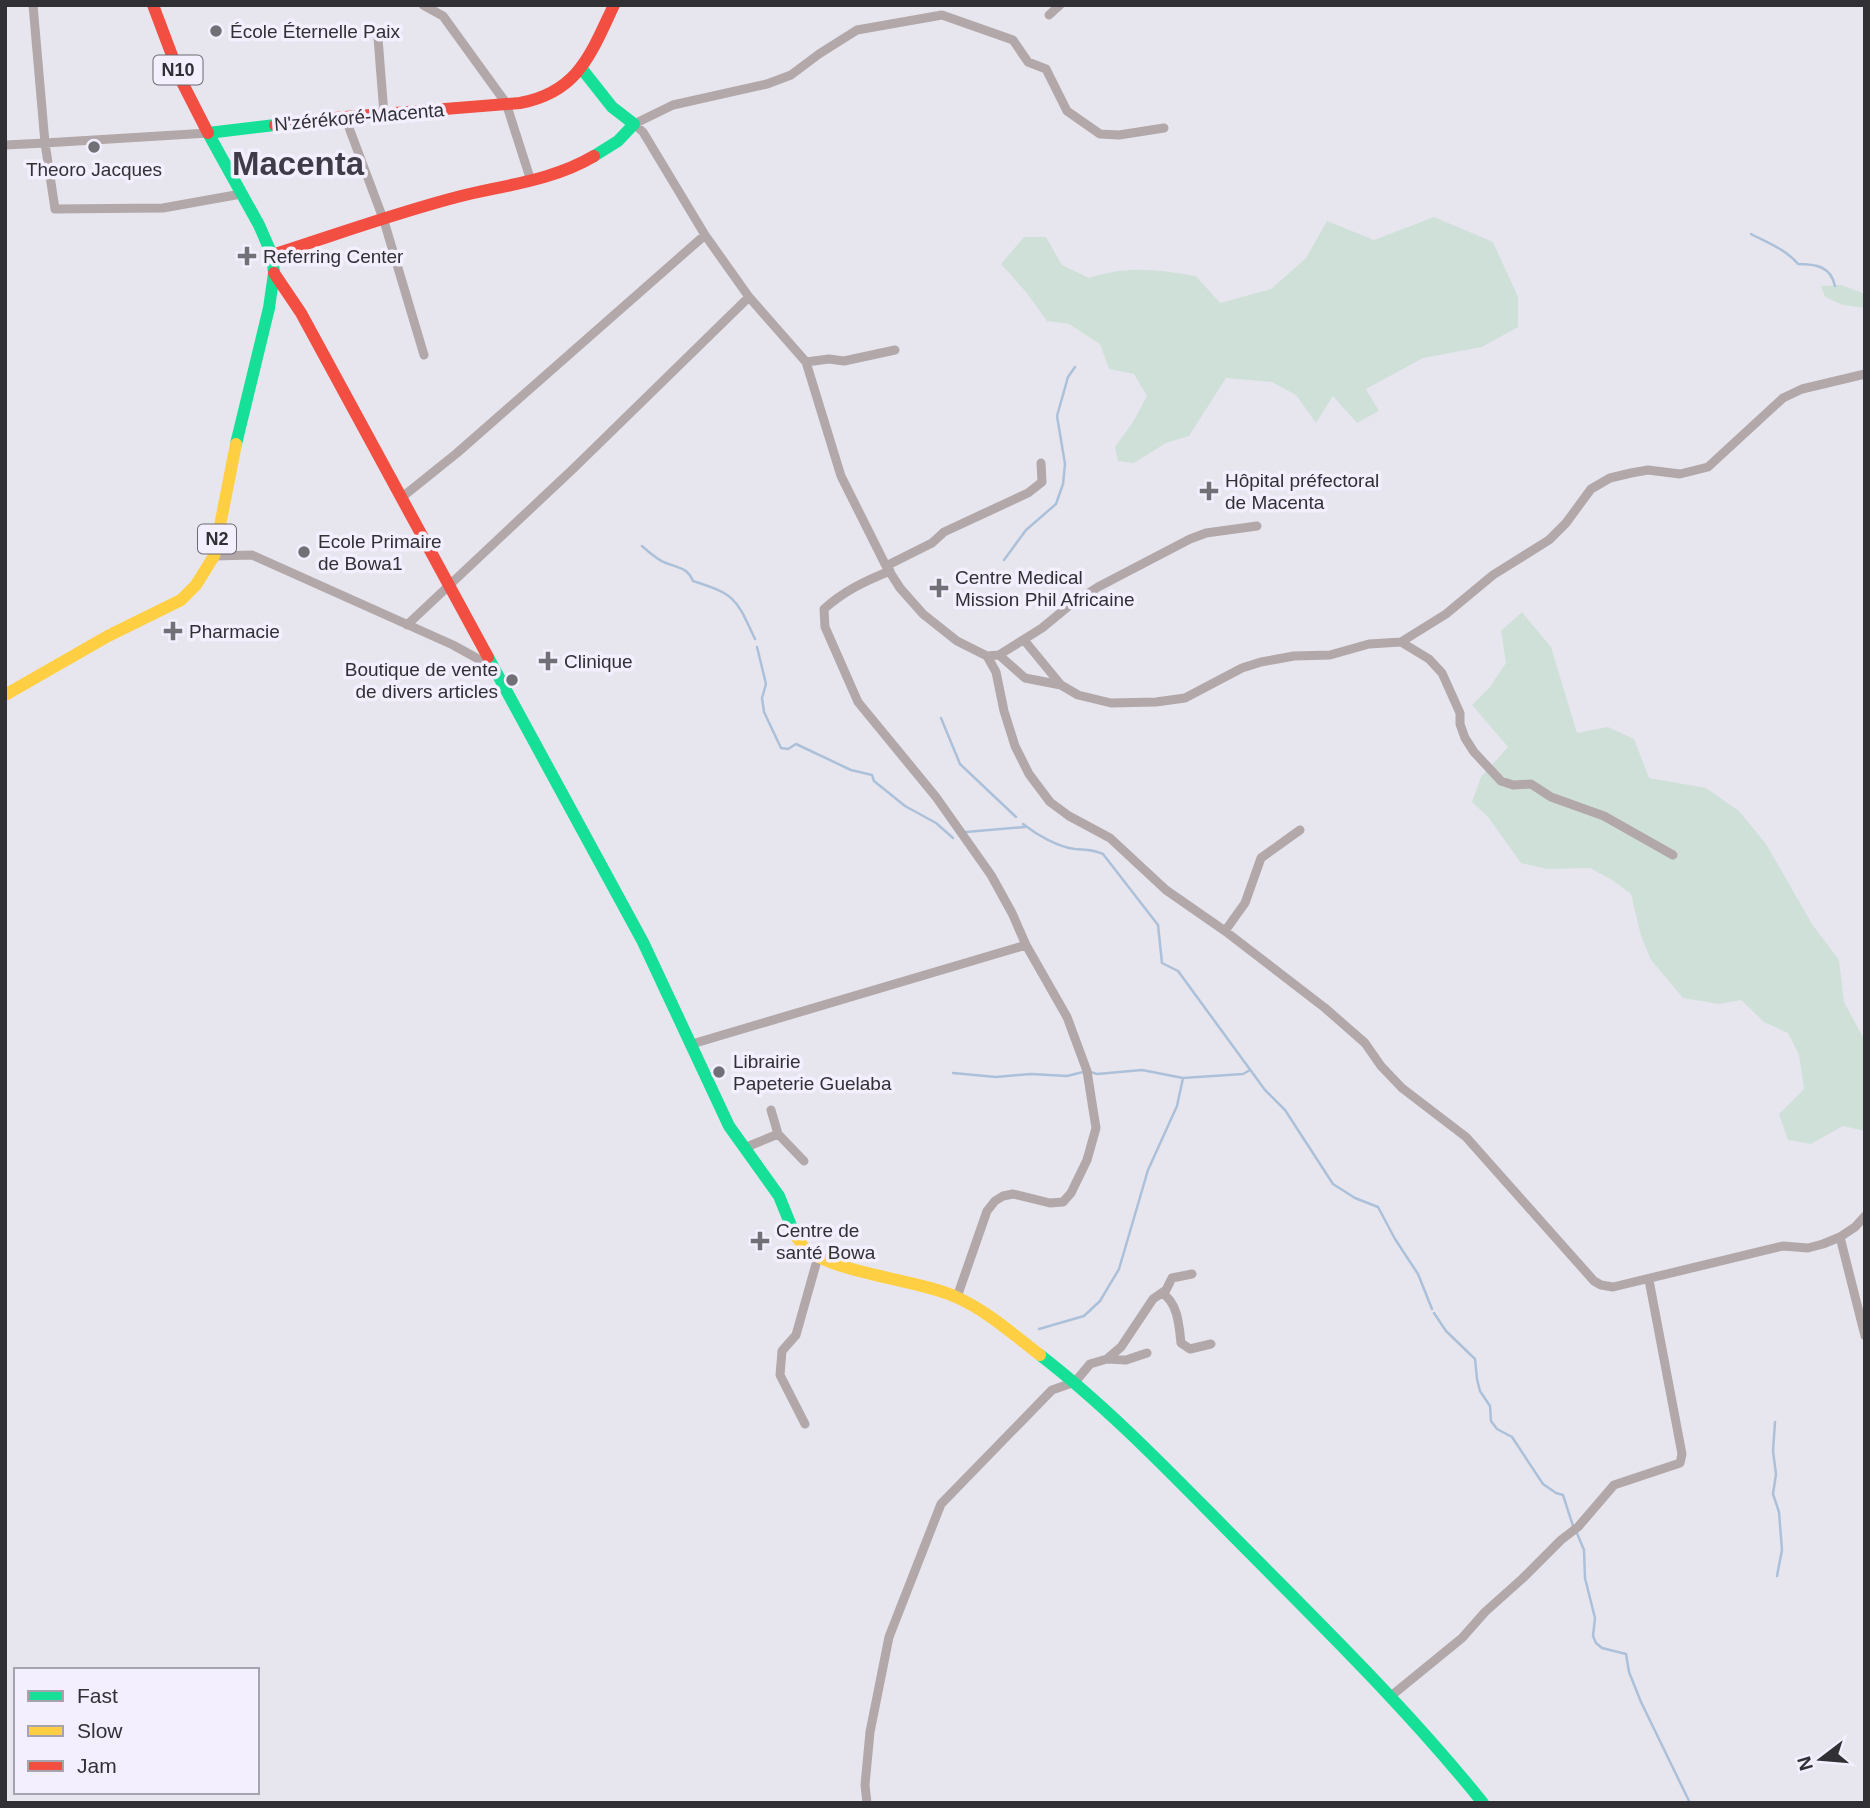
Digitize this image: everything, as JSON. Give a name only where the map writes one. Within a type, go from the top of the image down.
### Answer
[{"type":"main road","name":"N10","points":[[153,5],[182,82],[208,133]]},
{"type":"main road","name":"N'zérékoré-Macenta","points":[[208,133],[345,117],[506,103],[522,105],[559,91],[575,80],[614,5]]},
{"type":"main road","points":[[272,255],[460,196],[531,181],[584,162],[618,141],[634,124],[612,107],[582,69]]},
{"type":"main road","name":"N2","points":[[6,695],[108,636],[181,600],[196,585],[214,556],[242,413],[269,308],[274,272],[272,255],[259,225],[208,133]]},
{"type":"main road","points":[[274,272],[301,313],[643,942],[729,1126],[779,1196],[791,1228],[803,1247],[841,1266],[920,1284],[957,1297],[1002,1326],[1075,1382],[1181,1484],[1391,1696],[1483,1803]]},
{"type":"street","points":[[33,5],[45,143],[55,209],[163,208],[241,194]]},
{"type":"street","points":[[423,5],[443,16],[506,103],[531,181]]},
{"type":"street","points":[[1049,15],[1060,5]]},
{"type":"street","points":[[1164,128],[1119,135],[1100,134],[1067,110],[1046,69],[1028,62],[1013,40],[942,15],[857,30],[792,75],[767,84],[673,105],[634,124],[643,132],[705,235],[749,297],[806,362],[841,476],[888,569],[900,588],[923,614],[957,641],[987,656],[999,655],[1098,587],[1190,539],[1206,533],[1257,526]]},
{"type":"street","points":[[378,38],[384,114]]},
{"type":"street","points":[[345,117],[384,221],[424,355]]},
{"type":"street","points":[[5,145],[208,133]]},
{"type":"street","points":[[401,498],[457,453],[705,235]]},
{"type":"street","points":[[407,625],[574,468],[749,297]]},
{"type":"street","points":[[806,362],[829,359],[844,362],[895,350]]},
{"type":"street","points":[[999,655],[1025,678],[1061,685],[1078,695],[1111,703],[1156,702],[1185,698],[1242,668],[1261,662],[1294,656],[1331,655],[1368,644],[1401,642],[1446,614],[1493,575],[1549,540],[1566,523],[1591,489],[1610,478],[1648,470],[1680,474],[1708,467],[1783,398],[1802,389],[1865,374]]},
{"type":"street","points":[[957,1297],[986,1211],[1003,1196],[1013,1194],[1050,1203],[1063,1202],[1071,1193],[1087,1160],[1096,1128],[1089,1079],[1067,1017],[1026,945],[1004,897],[936,797],[858,702],[825,627],[824,609],[859,584],[932,543],[944,531],[1040,485],[1041,463]]},
{"type":"street","points":[[214,556],[252,555],[453,646],[491,666]]},
{"type":"street","points":[[1024,640],[1061,685]]},
{"type":"street","points":[[1401,642],[1429,659],[1442,673],[1460,713],[1460,724],[1465,737],[1474,752],[1501,781],[1514,785],[1531,783],[1551,797],[1604,816],[1673,855]]},
{"type":"street","points":[[987,656],[996,671],[1015,746],[1029,774],[1050,802],[1069,816],[1110,838],[1139,868],[1166,890],[1225,931],[1325,1008],[1365,1043],[1381,1066],[1402,1088],[1466,1137],[1594,1281],[1613,1287],[1783,1246],[1808,1248],[1840,1237],[1865,1216]]},
{"type":"street","points":[[1225,931],[1245,903],[1261,858],[1300,830]]},
{"type":"street","points":[[692,1044],[1026,945]]},
{"type":"street","points":[[771,1110],[778,1134],[804,1161]]},
{"type":"street","points":[[744,1147],[778,1134]]},
{"type":"street","points":[[1840,1237],[1865,1336]]},
{"type":"street","points":[[806,1424],[780,1375],[782,1351],[796,1335],[818,1256]]},
{"type":"street","points":[[1107,1359],[1121,1347],[1153,1299],[1162,1293],[1172,1278],[1192,1274]]},
{"type":"street","points":[[1391,1696],[1462,1638],[1485,1612],[1575,1530],[1614,1485],[1680,1463],[1682,1454],[1649,1280]]},
{"type":"street","points":[[1162,1293],[1170,1298],[1177,1316],[1181,1343],[1189,1349],[1211,1344]]},
{"type":"street","points":[[867,1803],[865,1785],[870,1732],[889,1637],[941,1504],[1052,1390],[1075,1382],[1090,1364],[1107,1359],[1126,1360],[1147,1353]]},
{"type":"shaded area","points":[[1434,217],[1493,242],[1518,297],[1518,327],[1482,347],[1423,358],[1366,389],[1379,411],[1357,423],[1333,396],[1316,423],[1296,395],[1272,382],[1226,378],[1189,436],[1166,443],[1134,463],[1118,461],[1115,447],[1147,396],[1134,374],[1109,369],[1100,344],[1069,324],[1047,321],[1001,264],[1024,237],[1046,237],[1062,265],[1089,278],[1130,270],[1196,276],[1220,303],[1271,289],[1306,258],[1327,221],[1374,240]]},
{"type":"shaded area","points":[[1842,285],[1865,294],[1865,308],[1843,305],[1825,297],[1821,286]]},
{"type":"shaded area","points":[[1522,612],[1551,647],[1577,733],[1608,727],[1634,739],[1649,778],[1706,788],[1739,811],[1766,844],[1812,924],[1839,960],[1844,1002],[1864,1039],[1865,1131],[1843,1126],[1811,1144],[1788,1140],[1779,1114],[1804,1089],[1799,1055],[1788,1033],[1764,1022],[1741,1000],[1719,1004],[1683,998],[1651,960],[1641,936],[1631,894],[1590,868],[1547,869],[1521,863],[1488,817],[1472,802],[1481,777],[1508,747],[1472,705],[1489,688],[1506,663],[1501,631]]},
{"type":"waterway","points":[[1751,234],[1782,250],[1798,264],[1826,270],[1835,286]]},
{"type":"waterway","points":[[1004,560],[1026,530],[1056,504],[1063,484],[1065,464],[1057,416],[1068,377],[1075,367]]},
{"type":"waterway","points":[[642,546],[659,560],[685,570],[693,581],[727,595],[739,607],[755,639]]},
{"type":"waterway","points":[[757,647],[766,684],[762,698],[764,712],[781,748],[788,749],[796,744],[851,770],[872,775],[874,781],[905,806],[936,823],[953,838]]},
{"type":"waterway","points":[[941,718],[960,764],[1016,817]]},
{"type":"waterway","points":[[1023,824],[1062,846],[1103,854],[1158,925],[1162,963],[1178,971],[1265,1090],[1285,1110],[1333,1184],[1355,1198],[1378,1207],[1418,1274],[1432,1309]]},
{"type":"waterway","points":[[966,832],[1025,827]]},
{"type":"waterway","points":[[953,1073],[996,1077],[1031,1074],[1067,1076],[1087,1071],[1097,1074],[1142,1070],[1183,1078],[1243,1074],[1250,1070]]},
{"type":"waterway","points":[[1039,1329],[1084,1316],[1100,1301],[1119,1269],[1148,1170],[1177,1106],[1183,1078]]},
{"type":"waterway","points":[[1434,1313],[1446,1331],[1475,1359],[1480,1391],[1490,1406],[1491,1421],[1497,1429],[1512,1437],[1543,1484],[1563,1495],[1573,1526]]},
{"type":"waterway","points":[[1775,1422],[1773,1451],[1776,1474],[1773,1494],[1779,1512],[1782,1550],[1777,1576]]},
{"type":"waterway","points":[[1576,1531],[1584,1550],[1585,1578],[1595,1618],[1593,1636],[1602,1648],[1626,1654],[1629,1672],[1641,1702],[1690,1803]]},
{"type":"traffic: fast","points":[[582,69],[612,107],[634,124],[618,141],[594,156]]},
{"type":"traffic: fast","points":[[236,444],[269,308],[274,273],[272,255],[259,225],[208,133],[275,125]]},
{"type":"traffic: fast","points":[[488,657],[643,942],[729,1126],[779,1196],[794,1233]]},
{"type":"traffic: fast","points":[[1040,1355],[1068,1377],[1147,1450],[1309,1612],[1398,1705],[1483,1803]]},
{"type":"traffic: slow","points":[[5,695],[108,636],[181,600],[196,585],[214,556],[236,444]]},
{"type":"traffic: slow","points":[[794,1233],[803,1246],[832,1263],[920,1285],[967,1302],[1000,1323],[1040,1355]]},
{"type":"traffic: jam","points":[[153,5],[182,82],[208,133]]},
{"type":"traffic: jam","points":[[275,125],[520,103],[540,98],[570,80],[580,68],[590,54],[614,5]]},
{"type":"traffic: jam","points":[[272,255],[437,202],[563,171],[594,156]]},
{"type":"traffic: jam","points":[[274,273],[301,313],[488,657]]},
{"type":"place","name":"École Éternelle Paix","points":[[216,31]]},
{"type":"place","name":"Theoro Jacques","points":[[94,147]]},
{"type":"place","name":"Referring Center","points":[[247,256]]},
{"type":"place","name":"Hôpital préfectoral de Macenta","points":[[1209,491]]},
{"type":"place","name":"Ecole Primaire de Bowa1","points":[[304,552]]},
{"type":"place","name":"Centre Medical Mission Phil Africaine","points":[[939,588]]},
{"type":"place","name":"Pharmacie","points":[[173,631]]},
{"type":"place","name":"Clinique","points":[[548,661]]},
{"type":"place","name":"Boutique de vente de divers articles","points":[[512,680]]},
{"type":"place","name":"Librairie Papeterie Guelaba","points":[[719,1072]]},
{"type":"place","name":"Centre de santé Bowa","points":[[760,1241]]},
{"type":"district","name":"Macenta","points":[[298,163]]}]
